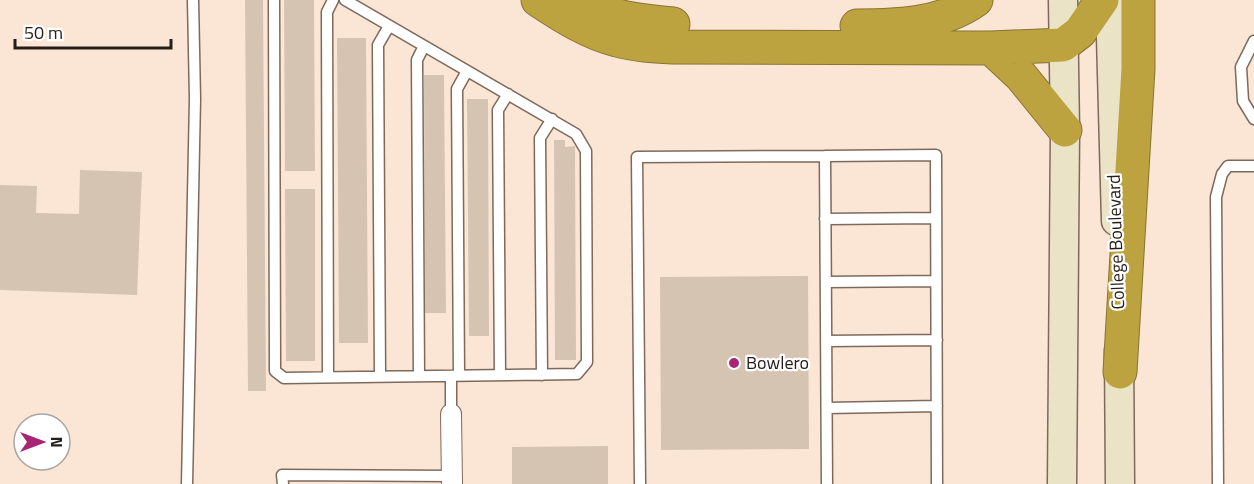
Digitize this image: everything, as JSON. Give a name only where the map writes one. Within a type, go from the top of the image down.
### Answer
[{"type":"highway","points":[[538,0],[562,16],[592,30],[616,40],[644,45],[991,48],[1063,45],[1080,32],[1102,0]]},
{"type":"highway","points":[[580,0],[615,15],[641,21],[674,24],[878,26],[913,24],[942,16],[976,0]]},
{"type":"highway","points":[[1120,372],[1138,69],[1138,0]]},
{"type":"highway","points":[[991,48],[1021,76],[1065,130]]},
{"type":"main road","points":[[1062,484],[1065,130],[1063,0]]},
{"type":"main road","name":"College Boulevard","points":[[1110,0],[1120,372],[1120,484]]},
{"type":"street","points":[[451,414],[452,480]]},
{"type":"lane","points":[[187,484],[195,99],[193,0]]},
{"type":"lane","points":[[274,0],[275,370],[284,378],[577,374],[587,362],[586,151],[576,134],[345,0]]},
{"type":"lane","points":[[328,377],[327,12],[333,0]]},
{"type":"lane","points":[[380,376],[378,45],[389,26]]},
{"type":"lane","points":[[1254,41],[1241,67],[1243,101],[1254,119]]},
{"type":"lane","points":[[419,376],[417,60],[424,46]]},
{"type":"lane","points":[[451,414],[455,376],[457,89],[467,71]]},
{"type":"lane","points":[[500,375],[498,110],[508,94]]},
{"type":"lane","points":[[542,375],[540,138],[552,120]]},
{"type":"lane","points":[[640,484],[637,157],[936,155],[937,484]]},
{"type":"lane","points":[[825,156],[827,484]]},
{"type":"lane","points":[[1218,484],[1216,196],[1222,174],[1228,166],[1254,166]]},
{"type":"lane","points":[[825,219],[936,218]]},
{"type":"lane","points":[[826,282],[936,280]]},
{"type":"lane","points":[[826,341],[937,340]]},
{"type":"lane","points":[[827,408],[937,406]]},
{"type":"lane","points":[[283,484],[282,475],[452,480]]},
{"type":"building","points":[[245,0],[263,0],[266,391],[248,391]]},
{"type":"building","points":[[284,0],[314,0],[315,171],[285,171]]},
{"type":"building","points":[[337,38],[366,38],[368,343],[339,343]]},
{"type":"building","points":[[424,75],[444,75],[446,313],[425,313]]},
{"type":"building","points":[[467,99],[488,99],[489,336],[469,336]]},
{"type":"building","points":[[554,140],[565,140],[565,147],[575,146],[576,360],[555,360]]},
{"type":"building","points":[[80,170],[142,172],[137,295],[0,290],[0,185],[37,186],[36,213],[79,214]]},
{"type":"building","points":[[285,189],[315,189],[315,361],[286,361]]},
{"type":"building","name":"Bowlero","points":[[808,276],[809,449],[661,450],[660,277]]},
{"type":"building","points":[[608,446],[608,484],[512,484],[512,447]]},
{"type":"place","name":"Bowlero","points":[[734,363]]}]
